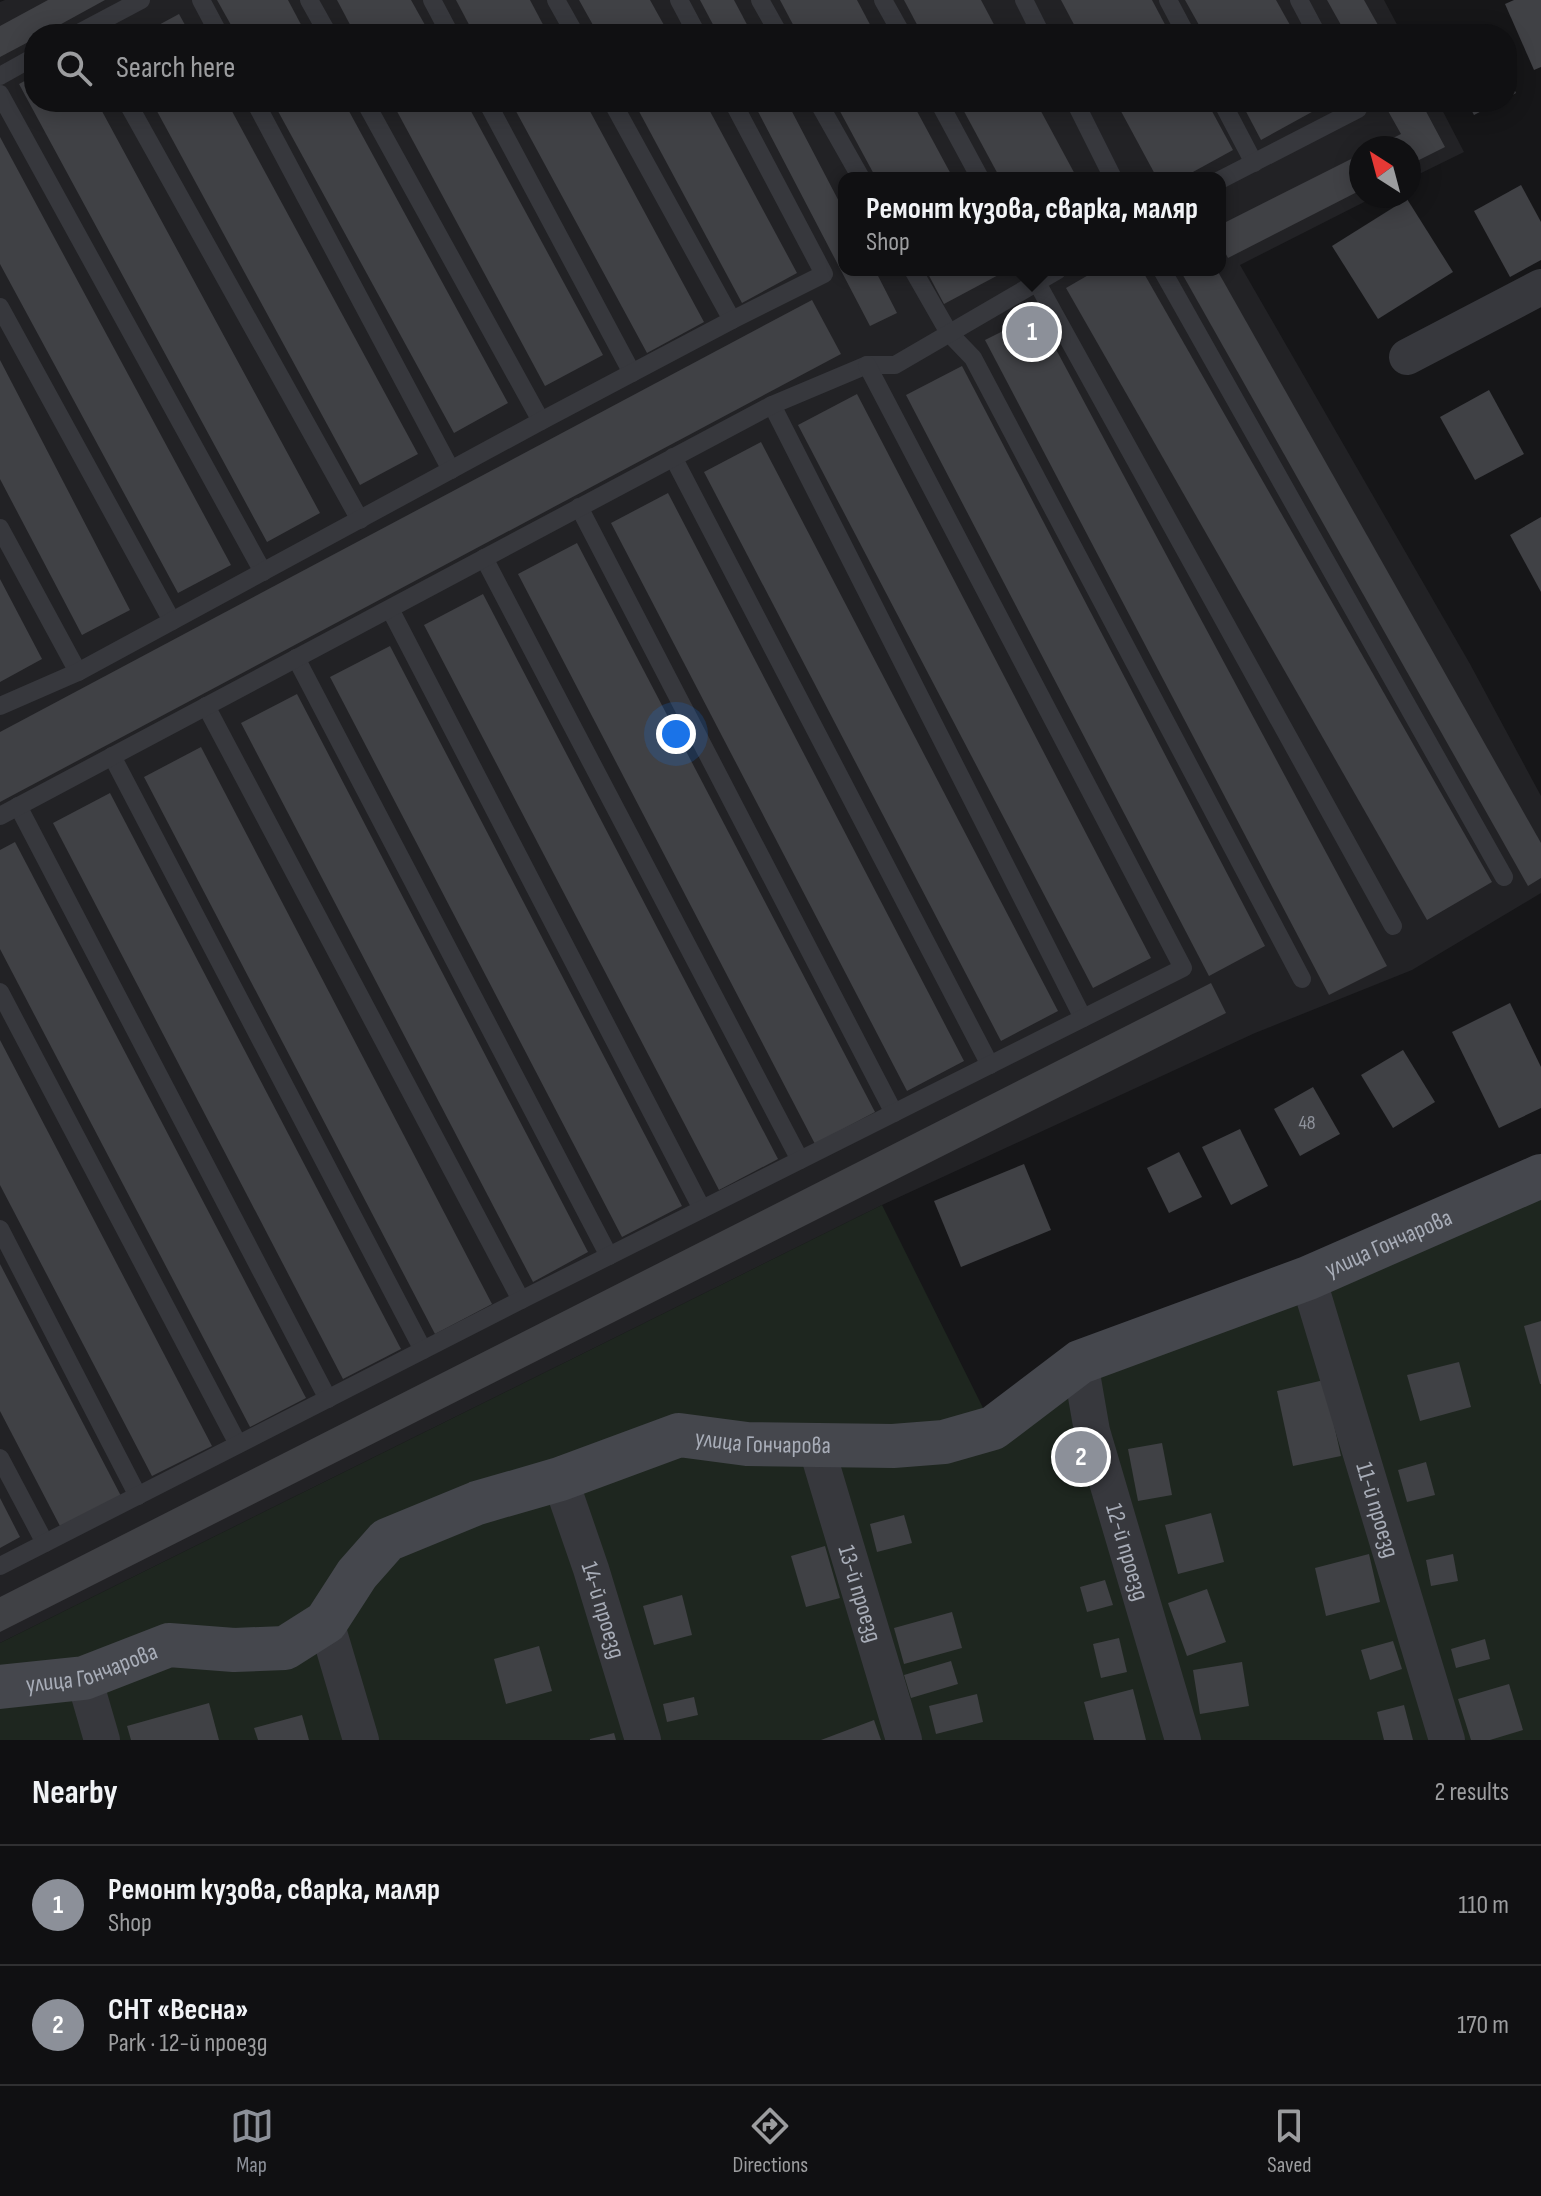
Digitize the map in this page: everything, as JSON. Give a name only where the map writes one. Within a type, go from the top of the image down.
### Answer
[{"type":"street","points":[[1407,357],[1541,287]]},
{"type":"street","name":"улица Гончарова","points":[[0,1687],[84,1678],[169,1645],[234,1650],[285,1648],[326,1622],[357,1574],[387,1540],[477,1503],[560,1479],[679,1435],[747,1444],[893,1446],[944,1442],[993,1428],[1080,1362],[1308,1278],[1541,1176]]},
{"type":"street","name":"11-й проезд","points":[[1308,1278],[1447,1740]]},
{"type":"street","name":"12-й проезд","points":[[1080,1362],[1092,1431],[1183,1740]]},
{"type":"street","name":"13-й проезд","points":[[816,1446],[904,1740]]},
{"type":"street","name":"14-й проезд","points":[[560,1479],[643,1740]]},
{"type":"street","points":[[326,1622],[361,1740]]},
{"type":"street","points":[[84,1678],[102,1740]]},
{"type":"lane","points":[[98,24],[141,0]]},
{"type":"lane","points":[[201,0],[214,24]]},
{"type":"lane","points":[[309,0],[322,24]]},
{"type":"lane","points":[[432,0],[445,24]]},
{"type":"lane","points":[[556,0],[569,24]]},
{"type":"lane","points":[[679,0],[692,24]]},
{"type":"lane","points":[[760,0],[773,24]]},
{"type":"lane","points":[[883,0],[896,24]]},
{"type":"lane","points":[[1024,0],[1036,24]]},
{"type":"lane","points":[[1168,0],[1181,24]]},
{"type":"lane","points":[[1299,0],[1312,24]]},
{"type":"lane","points":[[0,76],[24,63]]},
{"type":"lane","points":[[0,94],[263,572]]},
{"type":"lane","points":[[133,112],[360,520]]},
{"type":"lane","points":[[260,112],[451,470]]},
{"type":"lane","points":[[371,112],[541,421]]},
{"type":"lane","points":[[492,112],[632,373]]},
{"type":"lane","points":[[618,112],[732,320]]},
{"type":"lane","points":[[0,706],[78,672],[541,421],[824,274],[738,112]]},
{"type":"lane","points":[[824,112],[858,172]]},
{"type":"lane","points":[[944,112],[977,172]]},
{"type":"lane","points":[[1080,112],[1110,172]]},
{"type":"lane","points":[[1227,112],[1254,163]]},
{"type":"lane","points":[[1226,177],[1352,112]]},
{"type":"lane","points":[[916,276],[949,333],[973,358],[1302,979]]},
{"type":"lane","points":[[0,816],[772,405],[867,365],[895,365],[1033,276],[1393,926]]},
{"type":"lane","points":[[1165,276],[1504,877]]},
{"type":"lane","points":[[0,307],[172,621]]},
{"type":"lane","points":[[0,1566],[1183,968],[867,365]]},
{"type":"lane","points":[[772,405],[1083,1018]]},
{"type":"lane","points":[[673,457],[990,1065]]},
{"type":"lane","points":[[579,507],[894,1113]]},
{"type":"lane","points":[[0,528],[78,672]]},
{"type":"lane","points":[[484,558],[800,1160]]},
{"type":"lane","points":[[390,609],[702,1209]]},
{"type":"lane","points":[[296,658],[609,1256]]},
{"type":"lane","points":[[206,706],[521,1300]]},
{"type":"lane","points":[[112,756],[423,1350]]},
{"type":"lane","points":[[18,806],[328,1399]]},
{"type":"lane","points":[[0,992],[238,1444]]},
{"type":"lane","points":[[0,1229],[138,1496]]},
{"type":"lane","points":[[0,1458],[45,1543]]},
{"type":"shaded area","points":[[1384,0],[1397,24],[24,24],[24,112],[1443,112],[1464,152],[1421,173],[1421,136],[1349,136],[1349,208],[1352,208],[1240,265],[1470,664],[1541,796],[1541,893],[1412,970],[1255,1033],[882,1205],[0,1643],[0,2]]},
{"type":"shaded area","points":[[1541,1176],[1541,1740],[0,1740],[0,1643],[882,1205],[993,1428],[1080,1362]]},
{"type":"building","points":[[48,0],[105,0],[61,24],[24,24],[24,44],[0,57],[0,26]]},
{"type":"building","points":[[217,0],[288,0],[301,24],[230,24]]},
{"type":"building","points":[[337,0],[411,0],[424,24],[350,24]]},
{"type":"building","points":[[456,0],[530,0],[543,24],[469,24]]},
{"type":"building","points":[[579,0],[650,0],[663,24],[592,24]]},
{"type":"building","points":[[700,0],[734,0],[747,24],[713,24]]},
{"type":"building","points":[[780,0],[857,0],[870,24],[793,24]]},
{"type":"building","points":[[904,0],[981,0],[994,24],[917,24]]},
{"type":"building","points":[[1061,0],[1152,0],[1165,24],[1074,24]]},
{"type":"building","points":[[1185,0],[1276,0],[1289,24],[1198,24]]},
{"type":"building","points":[[1327,0],[1364,0],[1377,24],[1340,24]]},
{"type":"building","points":[[1514,0],[1541,0],[1541,67],[1534,70],[1517,31],[1517,24],[1514,24],[1505,4]]},
{"type":"building","points":[[179,14],[184,24],[160,24]]},
{"type":"building","points":[[34,112],[102,112],[320,513],[267,542]]},
{"type":"building","points":[[157,112],[232,112],[418,454],[360,485]]},
{"type":"building","points":[[278,112],[349,112],[508,403],[454,433]]},
{"type":"building","points":[[397,112],[471,112],[603,355],[545,386]]},
{"type":"building","points":[[516,112],[590,112],[704,322],[647,353]]},
{"type":"building","points":[[639,112],[710,112],[797,273],[742,303]]},
{"type":"building","points":[[758,112],[792,112],[838,200],[838,265]]},
{"type":"building","points":[[840,112],[917,112],[950,172],[873,172]]},
{"type":"building","points":[[964,112],[1041,112],[1074,172],[997,172]]},
{"type":"building","points":[[1121,112],[1212,112],[1233,150],[1193,172],[1154,172]]},
{"type":"building","points":[[1246,112],[1312,112],[1261,140]]},
{"type":"building","points":[[1389,112],[1426,112],[1445,147],[1421,159],[1421,136],[1397,136],[1401,134]]},
{"type":"building","points":[[0,137],[231,565],[178,593],[0,264]]},
{"type":"building","points":[[1349,160],[1349,196],[1228,258],[1226,222]]},
{"type":"building","points":[[1521,185],[1541,222],[1541,260],[1510,277],[1474,211]]},
{"type":"building","points":[[1393,208],[1413,208],[1453,272],[1378,319],[1332,246]]},
{"type":"building","points":[[844,276],[878,276],[897,313],[870,326]]},
{"type":"building","points":[[929,276],[996,276],[944,304]]},
{"type":"building","points":[[1087,276],[1145,276],[1492,882],[1427,920],[1066,288]]},
{"type":"building","points":[[1183,276],[1220,276],[1541,843],[1541,878],[1528,886]]},
{"type":"building","points":[[812,300],[841,354],[0,802],[0,732]]},
{"type":"building","points":[[1037,314],[1387,966],[1329,995],[985,340]]},
{"type":"building","points":[[0,360],[130,610],[82,635],[0,479]]},
{"type":"building","points":[[962,366],[1265,946],[1209,976],[906,395]]},
{"type":"building","points":[[1489,390],[1524,454],[1475,480],[1440,417]]},
{"type":"building","points":[[857,394],[1151,958],[1093,988],[798,425]]},
{"type":"building","points":[[761,442],[1058,1011],[1001,1041],[704,472]]},
{"type":"building","points":[[668,493],[964,1061],[907,1091],[611,523]]},
{"type":"building","points":[[1541,517],[1541,592],[1510,535]]},
{"type":"building","points":[[577,543],[875,1112],[815,1144],[518,574]]},
{"type":"building","points":[[0,579],[42,659],[0,682]]},
{"type":"building","points":[[483,594],[778,1159],[719,1190],[424,625]]},
{"type":"building","points":[[390,646],[682,1206],[622,1237],[330,677]]},
{"type":"building","points":[[297,694],[588,1252],[533,1282],[241,723]]},
{"type":"building","points":[[201,747],[492,1304],[435,1334],[144,777]]},
{"type":"building","points":[[110,793],[401,1349],[343,1379],[53,823]]},
{"type":"building","points":[[15,842],[306,1398],[250,1427],[0,949],[0,850]]},
{"type":"building","points":[[1211,983],[1226,1013],[0,1632],[0,1597]]},
{"type":"building","points":[[1510,1003],[1541,1067],[1541,1108],[1499,1128],[1452,1032]]},
{"type":"building","points":[[0,1040],[212,1446],[152,1476],[0,1185]]},
{"type":"building","points":[[1403,1050],[1435,1102],[1393,1128],[1361,1075]]},
{"type":"building","points":[[1313,1087],[1340,1134],[1300,1156],[1274,1109]]},
{"type":"building","points":[[1240,1129],[1268,1186],[1231,1205],[1202,1147]]},
{"type":"building","points":[[1179,1152],[1202,1197],[1169,1213],[1147,1168]]},
{"type":"building","points":[[1024,1164],[1051,1230],[961,1267],[934,1201]]},
{"type":"building","points":[[0,1264],[121,1496],[61,1528],[0,1411]]},
{"type":"building","points":[[1541,1321],[1541,1384],[1540,1384],[1524,1326]]},
{"type":"building","points":[[1459,1362],[1471,1407],[1420,1421],[1407,1375]]},
{"type":"building","points":[[1324,1380],[1341,1456],[1293,1466],[1277,1391]]},
{"type":"building","points":[[1162,1443],[1172,1495],[1138,1501],[1128,1449]]},
{"type":"building","points":[[1426,1462],[1435,1495],[1407,1502],[1398,1470]]},
{"type":"building","points":[[0,1498],[20,1537],[0,1548]]},
{"type":"building","points":[[1211,1513],[1224,1562],[1178,1574],[1165,1525]]},
{"type":"building","points":[[904,1515],[912,1543],[877,1552],[870,1524]]},
{"type":"building","points":[[825,1546],[840,1598],[806,1607],[791,1556]]},
{"type":"building","points":[[1369,1554],[1380,1602],[1326,1616],[1315,1568]]},
{"type":"building","points":[[1453,1554],[1458,1581],[1431,1586],[1426,1560]]},
{"type":"building","points":[[1105,1580],[1113,1605],[1087,1612],[1080,1587]]},
{"type":"building","points":[[1207,1589],[1226,1642],[1187,1656],[1168,1603]]},
{"type":"building","points":[[682,1595],[692,1635],[654,1645],[643,1606]]},
{"type":"building","points":[[952,1612],[962,1648],[904,1664],[894,1628]]},
{"type":"building","points":[[1119,1638],[1127,1672],[1101,1678],[1093,1644]]},
{"type":"building","points":[[1485,1639],[1490,1659],[1456,1668],[1451,1649]]},
{"type":"building","points":[[1393,1641],[1402,1669],[1370,1680],[1361,1650]]},
{"type":"building","points":[[539,1646],[552,1691],[506,1704],[494,1659]]},
{"type":"building","points":[[951,1661],[958,1684],[911,1698],[904,1675]]},
{"type":"building","points":[[1242,1662],[1249,1706],[1200,1714],[1193,1670]]},
{"type":"building","points":[[1509,1684],[1523,1730],[1490,1740],[1471,1740],[1458,1699]]},
{"type":"building","points":[[1133,1689],[1146,1740],[1094,1740],[1084,1702]]},
{"type":"building","points":[[977,1694],[983,1722],[936,1734],[929,1706]]},
{"type":"building","points":[[694,1697],[698,1715],[667,1722],[663,1704]]},
{"type":"building","points":[[209,1703],[219,1740],[131,1740],[127,1726]]},
{"type":"building","points":[[1404,1705],[1413,1740],[1384,1740],[1377,1712]]},
{"type":"building","points":[[302,1715],[309,1740],[258,1740],[254,1728]]},
{"type":"building","points":[[874,1720],[881,1740],[821,1740]]},
{"type":"building","points":[[614,1733],[616,1740],[590,1740],[590,1739]]},
{"type":"place","name":"Ремонт кузова, сварка, маляр","points":[[1032,332]]},
{"type":"place","name":"СНТ «Весна»","points":[[1081,1457]]}]
